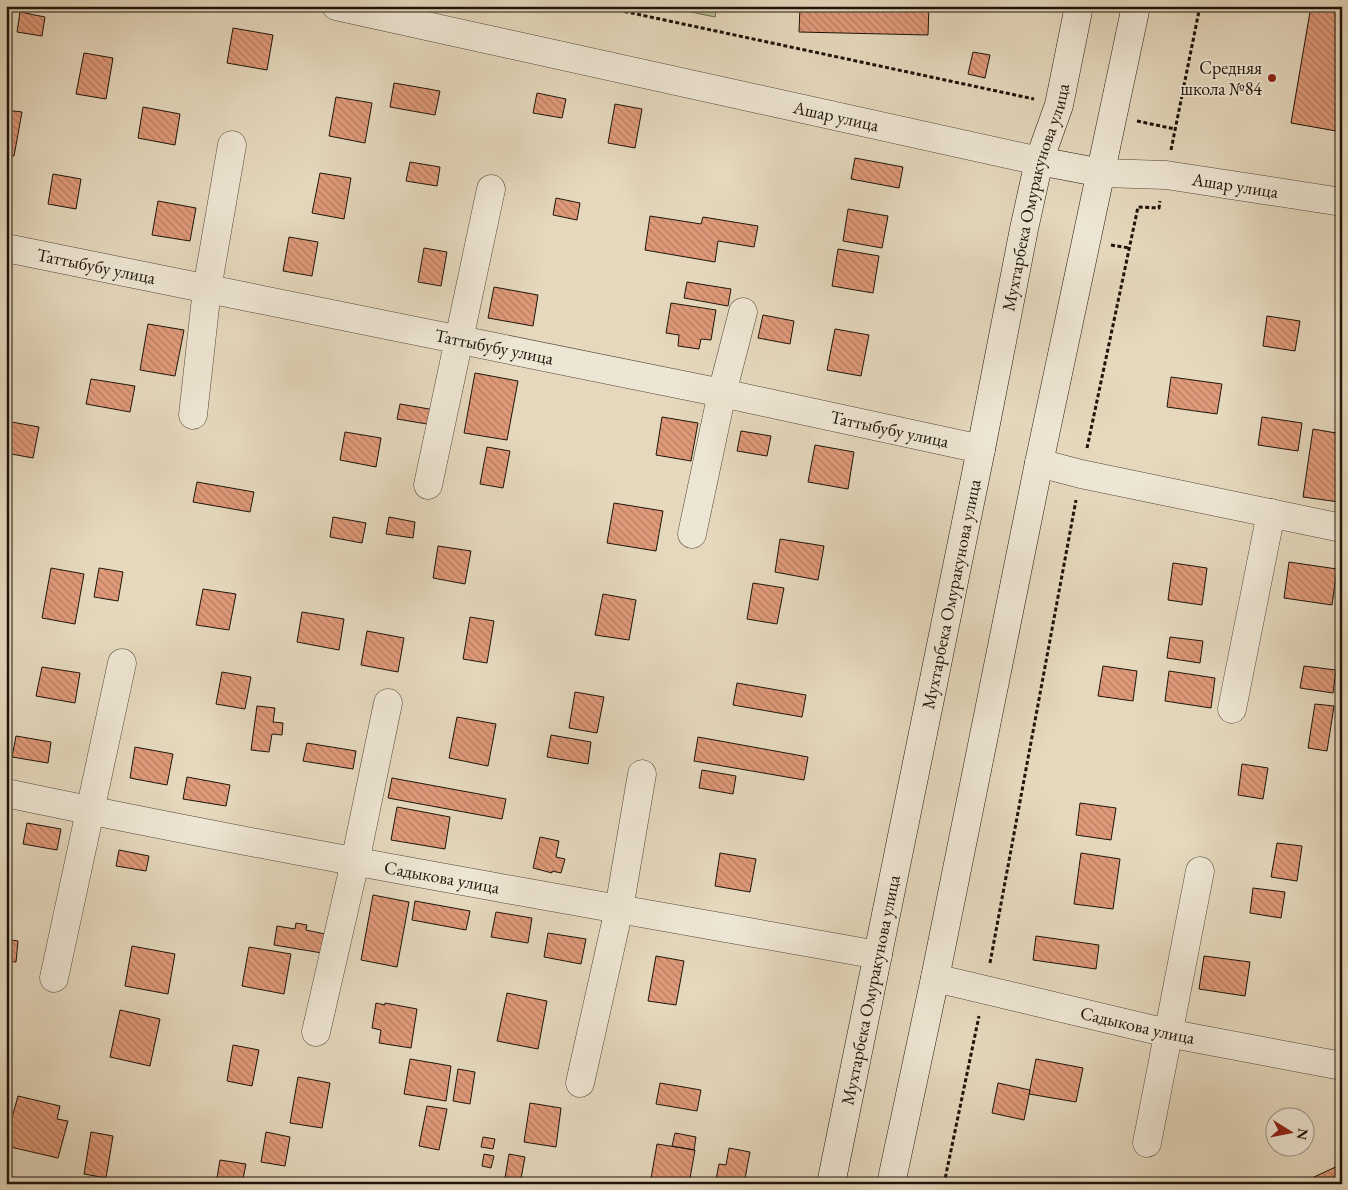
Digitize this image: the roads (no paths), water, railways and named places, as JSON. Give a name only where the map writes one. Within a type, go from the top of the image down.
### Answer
[{"type":"street","name":"Ашар улица","points":[[336,6],[1039,162],[1102,173],[1166,175],[1342,202]]},
{"type":"street","name":"Мухтарбека Омуракунова улица","points":[[831,1184],[1014,280],[1039,162],[1059,105],[1079,6]]},
{"type":"street","points":[[891,1184],[1039,463],[1136,6]]},
{"type":"street","points":[[192,415],[207,289],[232,145]]},
{"type":"street","points":[[428,485],[491,189]]},
{"type":"street","name":"Таттыбубу улица","points":[[6,248],[722,393],[981,449]]},
{"type":"street","points":[[692,534],[722,393],[742,312]]},
{"type":"street","points":[[1039,463],[1081,474],[1342,528]]},
{"type":"street","points":[[1232,709],[1271,513]]},
{"type":"street","points":[[54,978],[122,662]]},
{"type":"street","points":[[316,1032],[355,862],[388,703]]},
{"type":"street","points":[[580,1083],[619,909],[642,774]]},
{"type":"street","name":"Садыкова улица","points":[[6,793],[355,862],[878,954]]},
{"type":"street","points":[[1147,1143],[1200,871]]},
{"type":"street","name":"Садыкова улица","points":[[934,978],[1167,1033],[1342,1066]]},
{"type":"place","name":"Средняя школа №84","points":[[1272,78]]}]
